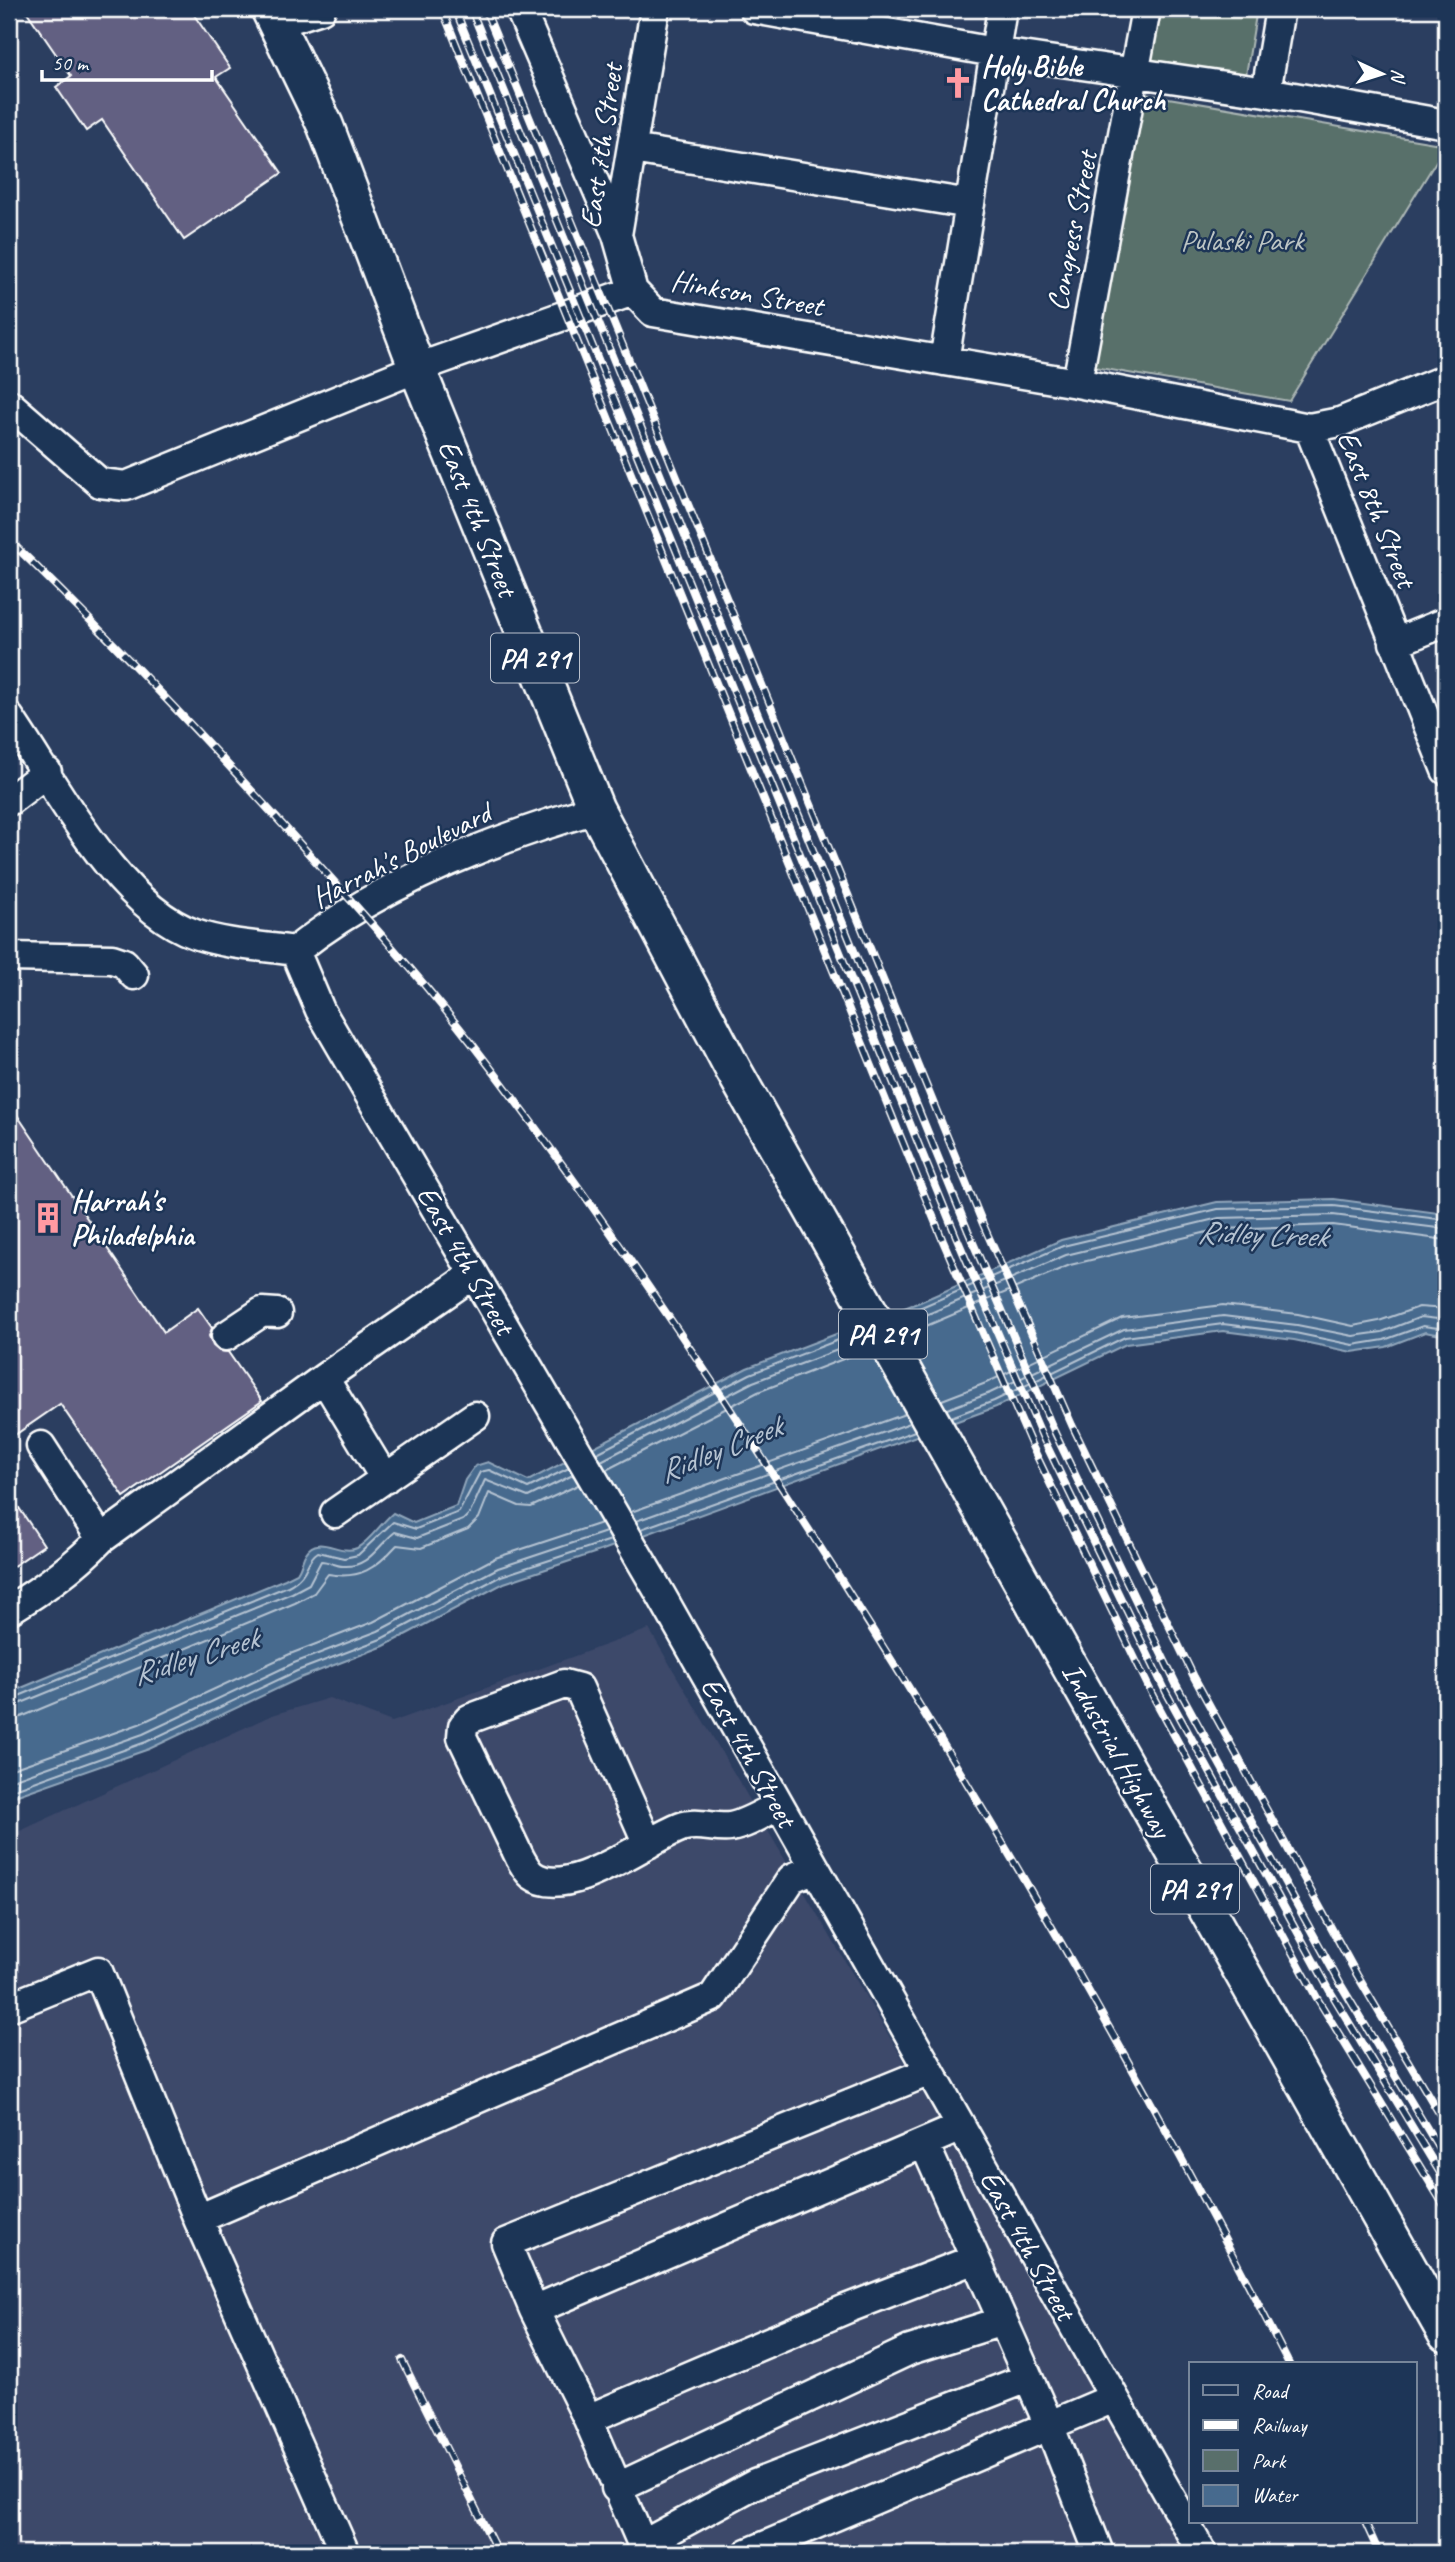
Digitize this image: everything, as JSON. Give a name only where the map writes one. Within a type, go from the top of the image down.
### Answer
[{"type":"main road","name":"East 4th Street","points":[[273,16],[325,125],[417,368],[596,809],[734,1071],[912,1386]]},
{"type":"main road","name":"Industrial Highway","points":[[912,1386],[1446,2334]]},
{"type":"street","points":[[273,16],[321,9]]},
{"type":"street","points":[[520,9],[617,235]]},
{"type":"street","name":"East 7th Street","points":[[633,291],[617,235],[655,9]]},
{"type":"street","points":[[754,9],[995,52],[1135,75],[1266,92],[1446,124]]},
{"type":"street","points":[[944,361],[1002,9]]},
{"type":"street","name":"Congress Street","points":[[1077,383],[1146,9]]},
{"type":"street","points":[[1266,92],[1280,9]]},
{"type":"street","points":[[632,149],[970,204]]},
{"type":"street","name":"Hinkson Street","points":[[9,404],[100,483],[126,486],[417,368],[633,291],[653,312],[1077,383],[1309,428]]},
{"type":"street","points":[[1309,428],[1340,422],[1446,379]]},
{"type":"street","name":"East 8th Street","points":[[1309,428],[1446,770]]},
{"type":"street","points":[[1394,643],[1446,622]]},
{"type":"street","points":[[9,717],[93,844],[135,893],[159,915],[192,933],[224,943],[295,951]]},
{"type":"street","points":[[9,801],[47,772]]},
{"type":"street","name":"Harrah's Boulevard","points":[[295,951],[334,921],[458,858],[537,826],[596,809]]},
{"type":"street","name":"East 4th Street","points":[[295,951],[320,1010],[661,1595],[1202,2553]]},
{"type":"street","points":[[9,957],[112,959],[124,963],[134,975]]},
{"type":"street","points":[[9,1610],[77,1564],[101,1539],[474,1274]]},
{"type":"street","points":[[226,1336],[262,1312],[277,1313]]},
{"type":"street","points":[[324,1378],[385,1479]]},
{"type":"street","points":[[335,1513],[475,1416]]},
{"type":"street","points":[[41,1446],[101,1539]]},
{"type":"street","points":[[648,1844],[579,1688],[564,1684],[469,1719],[463,1726],[462,1737],[520,1858],[531,1875],[555,1884],[567,1882],[688,1826],[729,1827],[779,1805]]},
{"type":"street","points":[[198,2219],[713,1997],[792,1878],[815,1868]]},
{"type":"street","points":[[9,2007],[98,1971],[198,2219],[345,2553]]},
{"type":"street","points":[[930,2071],[506,2244],[534,2310],[588,2419],[644,2549],[755,2484],[1028,2378]]},
{"type":"street","points":[[534,2310],[961,2127]]},
{"type":"street","points":[[924,2143],[1050,2427],[1099,2553]]},
{"type":"street","points":[[588,2419],[846,2309],[975,2259]]},
{"type":"street","points":[[616,2488],[910,2350],[1003,2320]]},
{"type":"street","points":[[748,2553],[1114,2398]]},
{"type":"shaded area","points":[[649,1629],[960,2156],[1187,2553],[9,2553],[9,1836],[272,1715],[329,1698],[392,1722]]},
{"type":"green space","points":[[1153,9],[1257,9],[1246,75],[1145,59]]},
{"type":"green space","name":"Pulaski Park","points":[[1139,93],[1446,145],[1289,401],[1094,367]]},
{"type":"water","name":"Ridley Creek","points":[[1334,1199],[1446,1214],[1446,1336],[1425,1332],[1386,1347],[1352,1352],[1294,1340],[1223,1331],[1126,1344],[996,1407],[600,1551],[504,1583],[384,1646],[300,1678],[149,1749],[9,1798],[9,1693],[285,1579],[297,1573],[311,1547],[323,1545],[350,1550],[366,1541],[393,1513],[414,1523],[456,1506],[465,1480],[475,1466],[488,1462],[528,1481],[747,1368],[920,1302],[1061,1240],[1217,1202]]},
{"type":"building","points":[[25,9],[190,9],[230,68],[216,77],[282,173],[184,240],[102,120],[86,131],[56,87],[71,76]]},
{"type":"building","points":[[9,1103],[164,1332],[198,1308],[212,1328],[209,1336],[213,1346],[219,1351],[228,1352],[262,1401],[124,1497],[60,1404],[9,1439]]},
{"type":"building","points":[[9,1493],[44,1545],[9,1569]]},
{"type":"railway","points":[[442,9],[943,1241],[1031,1444],[1154,1698],[1317,1998],[1446,2209]]},
{"type":"railway","points":[[455,9],[956,1236],[1043,1438],[1166,1692],[1330,1991],[1446,2183]]},
{"type":"railway","points":[[471,9],[968,1231],[1055,1433],[1177,1686],[1341,1985],[1446,2160]]},
{"type":"railway","points":[[485,9],[983,1224],[1072,1425],[1194,1677],[1357,1975],[1446,2125]]},
{"type":"railway","points":[[9,540],[182,716],[403,960],[473,1045],[618,1243],[799,1514],[961,1774],[1131,2066],[1288,2362]]},
{"type":"railway","points":[[402,2360],[498,2553]]},
{"type":"railway","points":[[1366,2524],[1379,2553]]},
{"type":"place","name":"Holy Bible Cathedral Church","points":[[958,83]]},
{"type":"place","name":"Harrah's Philadelphia","points":[[48,1218]]}]
